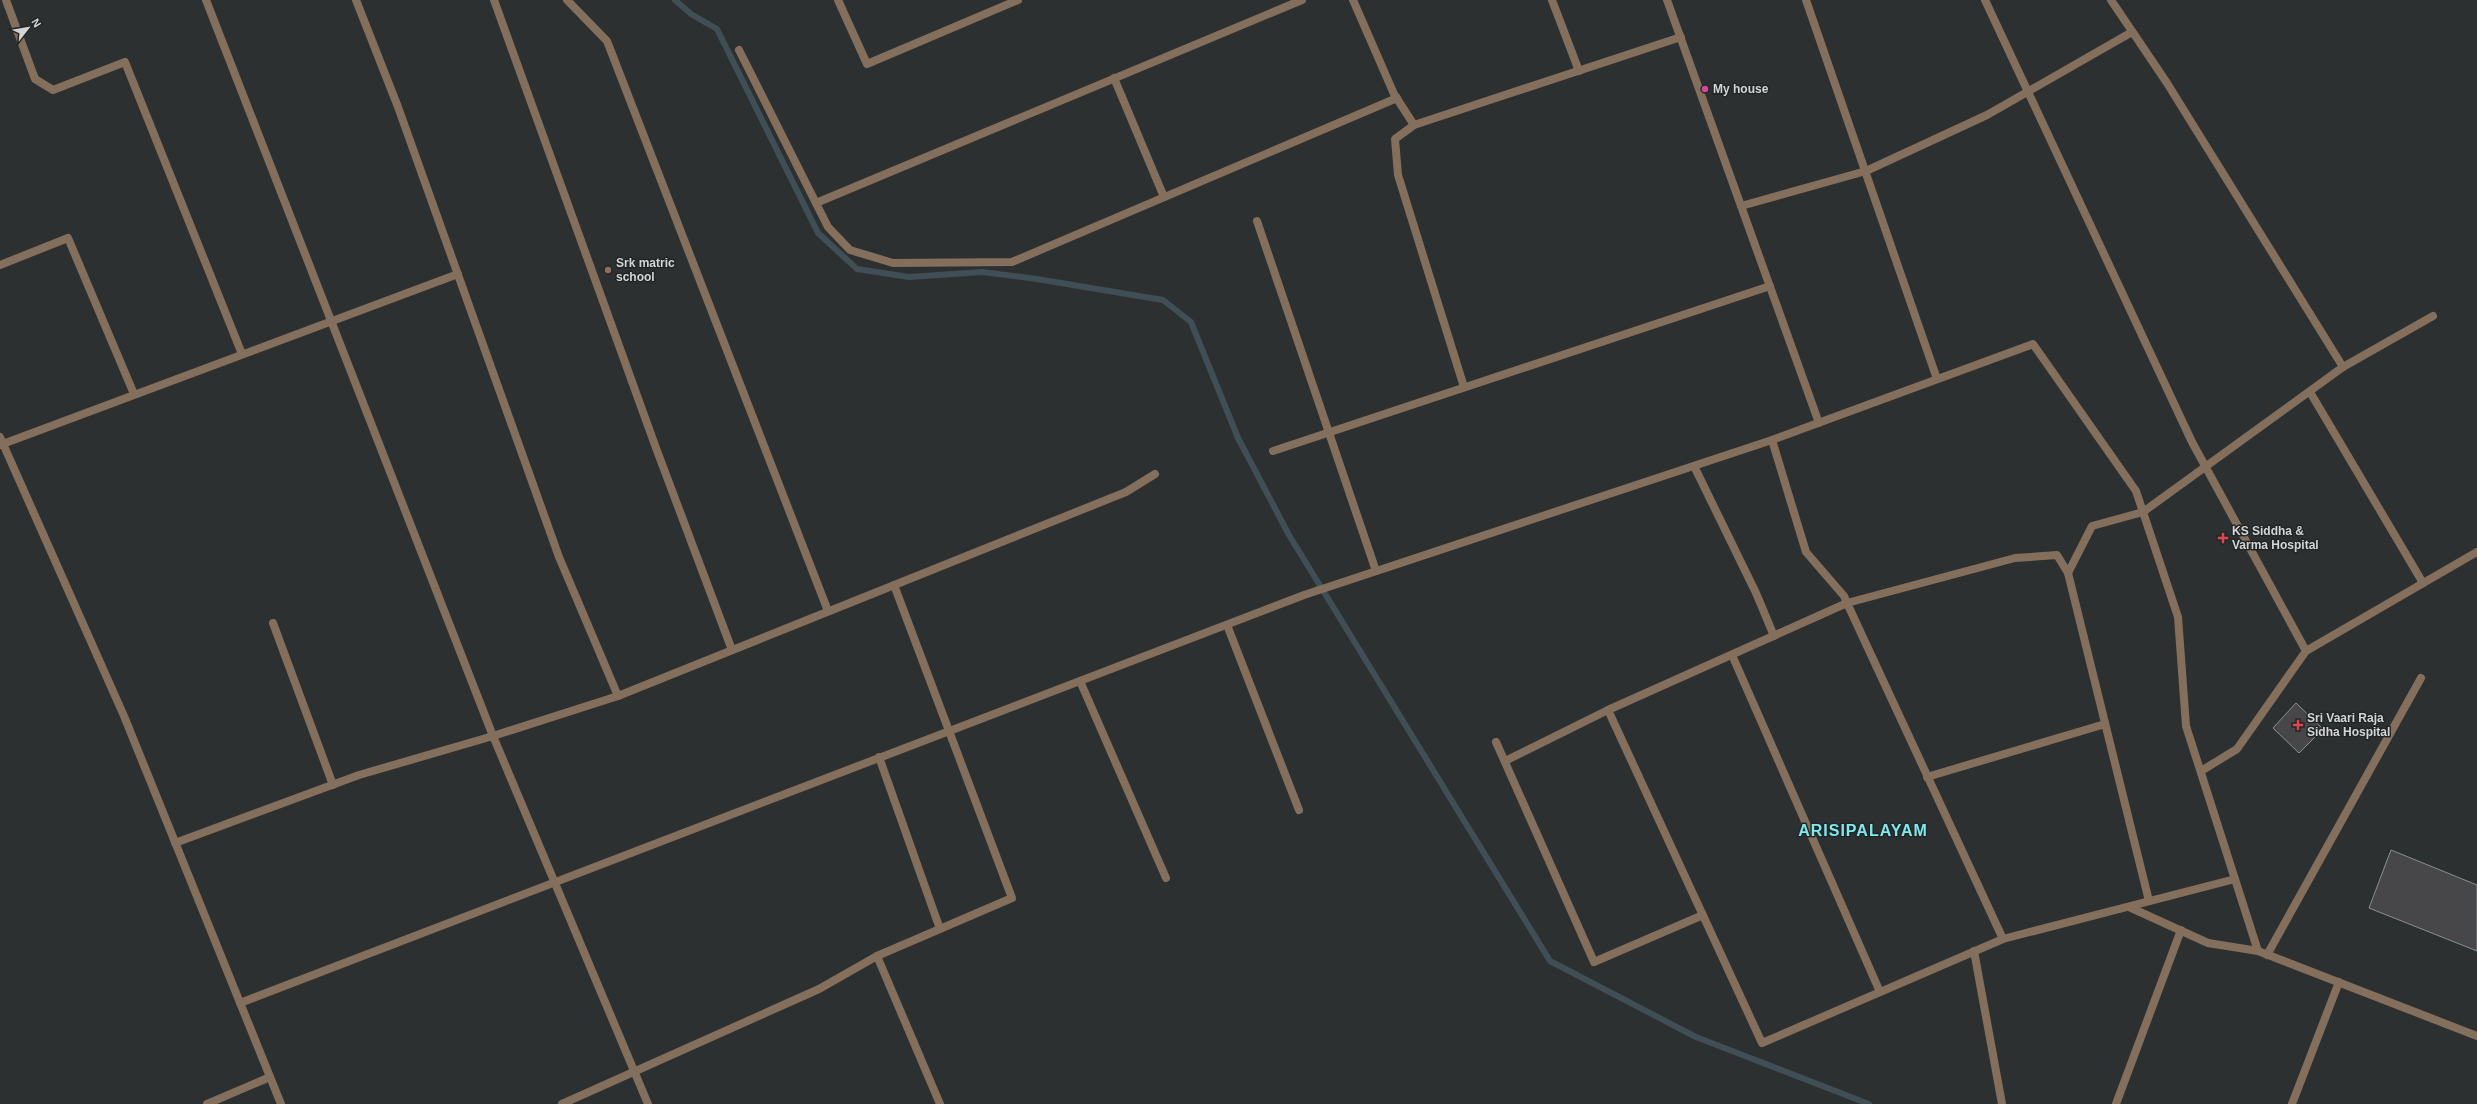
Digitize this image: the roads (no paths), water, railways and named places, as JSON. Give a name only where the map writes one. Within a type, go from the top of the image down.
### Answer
[{"type":"street","points":[[6,0],[35,79],[53,90],[125,62],[242,354]]},
{"type":"street","points":[[206,0],[494,736],[648,1104]]},
{"type":"street","points":[[494,0],[656,448],[732,650]]},
{"type":"street","points":[[567,0],[607,41],[828,611]]},
{"type":"street","points":[[838,0],[867,64],[1018,0]]},
{"type":"street","points":[[816,203],[1302,0]]},
{"type":"street","points":[[1353,0],[1396,98],[1414,125]]},
{"type":"street","points":[[1552,0],[1579,71]]},
{"type":"street","points":[[1667,0],[1819,422]]},
{"type":"street","points":[[1806,0],[1937,379]]},
{"type":"street","points":[[1986,0],[2188,435],[2306,651]]},
{"type":"street","points":[[2111,0],[2343,367]]},
{"type":"street","points":[[358,1],[398,107],[559,557],[618,696]]},
{"type":"street","points":[[1741,206],[1866,171],[1987,115],[2132,32]]},
{"type":"street","points":[[1464,387],[1398,175],[1395,138],[1414,125],[1681,38]]},
{"type":"street","points":[[739,50],[828,227],[850,250],[893,263],[1012,262],[1396,98]]},
{"type":"street","points":[[1114,78],[1164,197]]},
{"type":"street","points":[[1257,222],[1327,433],[1376,571]]},
{"type":"street","points":[[0,264],[68,238],[134,394]]},
{"type":"street","points":[[281,1104],[124,716],[1,442],[458,274]]},
{"type":"street","points":[[1273,451],[1770,286]]},
{"type":"street","points":[[2068,573],[2092,526],[2143,512],[2206,468],[2343,367],[2433,316]]},
{"type":"street","points":[[240,1003],[879,757],[1330,586],[1772,440],[2033,344],[2136,491],[2178,617],[2186,726],[2258,951]]},
{"type":"street","points":[[2310,392],[2423,583]]},
{"type":"street","points":[[1772,440],[1806,552],[1847,603],[2003,939]]},
{"type":"street","points":[[1694,466],[1756,593],[1774,636]]},
{"type":"street","points":[[175,843],[333,785],[494,736],[618,696],[1126,492],[1155,474]]},
{"type":"street","points":[[2201,771],[2237,749],[2306,651],[2477,552]]},
{"type":"street","points":[[1505,761],[1608,710],[1847,603],[2015,558],[2057,555],[2068,573],[2104,724],[2149,901]]},
{"type":"street","points":[[562,1104],[634,1073],[818,989],[877,956],[1012,898],[894,585]]},
{"type":"street","points":[[273,623],[333,785]]},
{"type":"street","points":[[1227,625],[1299,810]]},
{"type":"street","points":[[1732,655],[1880,992]]},
{"type":"street","points":[[2267,955],[2421,678]]},
{"type":"street","points":[[1080,681],[1166,878]]},
{"type":"street","points":[[1608,710],[1762,1043],[2003,939],[2236,879]]},
{"type":"street","points":[[1927,777],[2104,724]]},
{"type":"street","points":[[1496,742],[1594,962],[1703,915]]},
{"type":"street","points":[[879,757],[940,929]]},
{"type":"street","points":[[2129,906],[2208,943],[2258,951],[2477,1036]]},
{"type":"street","points":[[2116,1104],[2181,930]]},
{"type":"street","points":[[1974,951],[2002,1104]]},
{"type":"street","points":[[877,956],[940,1104]]},
{"type":"street","points":[[2292,1104],[2339,982]]},
{"type":"street","points":[[207,1104],[270,1077]]},
{"type":"waterway","points":[[675,0],[691,14],[717,29],[818,233],[857,269],[909,277],[982,272],[1037,279],[1163,300],[1191,322],[1238,438],[1289,535],[1550,961],[1696,1037],[1869,1104]]},
{"type":"place","name":"My house","points":[[1705,89]]},
{"type":"place","name":"Srk matric school","points":[[608,270]]},
{"type":"place","name":"KS Siddha & Varma Hospital","points":[[2223,538]]},
{"type":"place","name":"Sri Vaari Raja Sidha Hospital","points":[[2298,725]]},
{"type":"district","name":"ARISIPALAYAM","points":[[1863,830]]}]
